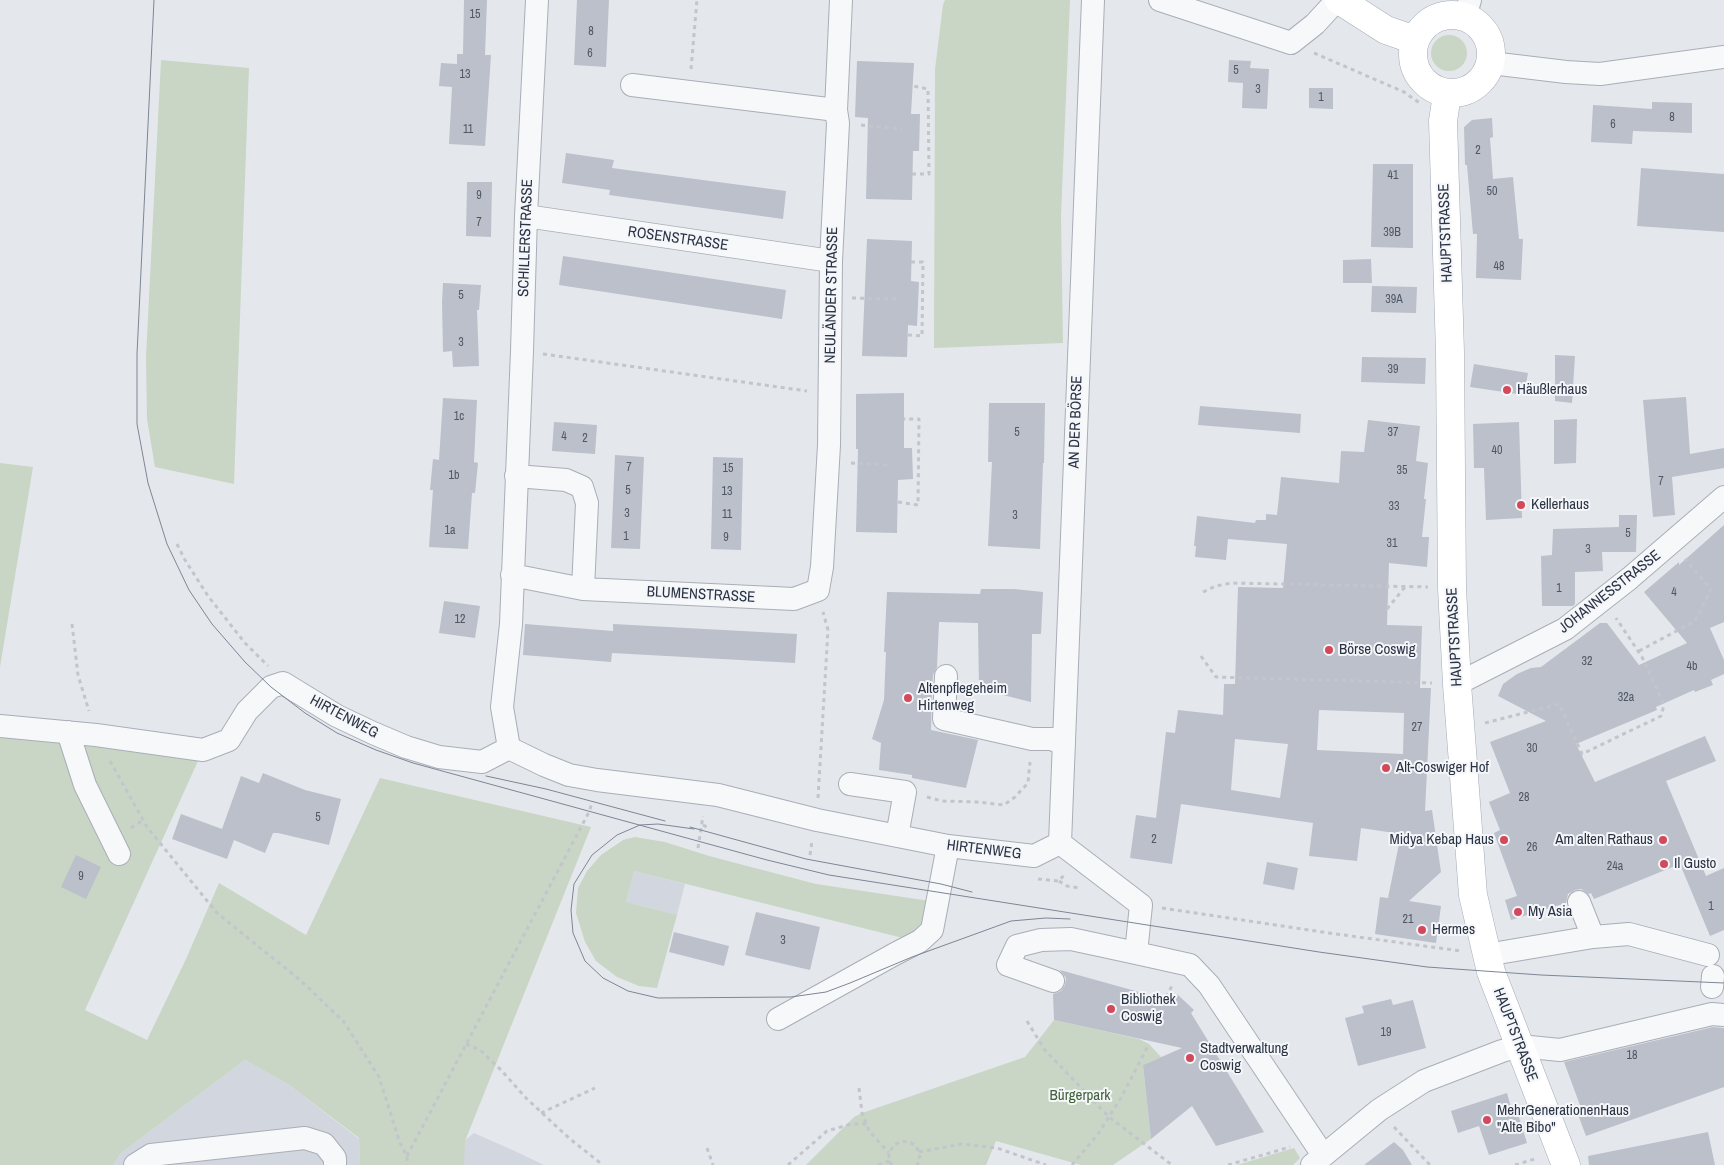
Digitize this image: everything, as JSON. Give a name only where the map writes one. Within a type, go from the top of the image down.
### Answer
[{"type":"main road","points":[[1338,0],[1386,30],[1415,40]]},
{"type":"main road","points":[[1468,8],[1475,22],[1486,35],[1492,51],[1490,63],[1486,74],[1479,83],[1469,90],[1446,94],[1425,84],[1413,63],[1412,51],[1421,29],[1430,21],[1468,8]]},
{"type":"main road","name":"HAUPTSTRASSE","points":[[1446,94],[1443,121],[1450,353],[1452,588],[1460,729],[1473,895],[1493,978],[1566,1165]]},
{"type":"street","name":"SCHILLERSTRASSE","points":[[512,575],[526,216],[537,0]]},
{"type":"street","name":"NEULÄNDER STRASSE","points":[[818,590],[822,567],[828,462],[831,260],[841,0]]},
{"type":"street","name":"AN DER BÖRSE","points":[[1060,843],[1092,0]]},
{"type":"street","points":[[1160,0],[1291,43],[1315,24],[1338,0]]},
{"type":"street","points":[[1490,63],[1600,74],[1724,57]]},
{"type":"street","points":[[632,85],[689,92],[837,116]]},
{"type":"street","name":"ROSENSTRASSE","points":[[526,216],[831,260]]},
{"type":"street","points":[[516,476],[566,480],[582,487],[587,503],[583,589]]},
{"type":"street","name":"JOHANNESSTRASSE","points":[[1457,684],[1565,628],[1671,544],[1724,497]]},
{"type":"street","points":[[509,748],[502,707],[511,624],[512,575]]},
{"type":"street","name":"BLUMENSTRASSE","points":[[512,575],[583,589],[794,599],[818,590]]},
{"type":"street","points":[[946,676],[944,719],[1032,739],[1052,738],[1064,745]]},
{"type":"street","points":[[0,726],[96,735],[203,750],[229,740],[247,711],[271,687],[283,684]]},
{"type":"street","name":"HIRTENWEG","points":[[283,684],[337,716],[373,734],[406,747],[439,756],[482,762],[509,748],[569,775],[718,795],[817,820],[948,846],[1034,856],[1060,843]]},
{"type":"street","points":[[68,732],[85,785],[119,854]]},
{"type":"street","points":[[850,784],[905,792],[897,836]]},
{"type":"street","points":[[1060,843],[1141,905],[1136,953]]},
{"type":"street","points":[[778,1019],[920,941],[932,930],[948,846]]},
{"type":"street","points":[[1579,902],[1593,937]]},
{"type":"street","points":[[1486,955],[1593,937],[1629,934],[1711,973]]},
{"type":"street","points":[[1053,981],[1008,965],[1017,946],[1041,940],[1071,939],[1190,965],[1208,985],[1316,1153],[1424,1081],[1502,1051],[1520,1046],[1560,1050],[1712,1014],[1724,1015]]},
{"type":"street","points":[[136,1165],[151,1155],[305,1138],[324,1144],[335,1158],[335,1165]]},
{"type":"path","points":[[689,92],[697,0]]},
{"type":"path","points":[[1291,43],[1404,92],[1443,121]]},
{"type":"path","points":[[912,86],[928,89],[929,174],[912,174]]},
{"type":"path","points":[[837,116],[902,129]]},
{"type":"path","points":[[908,334],[922,336],[923,262],[911,262]]},
{"type":"path","points":[[831,297],[899,300]]},
{"type":"path","points":[[522,351],[830,394]]},
{"type":"path","points":[[898,502],[918,505],[919,419],[904,419]]},
{"type":"path","points":[[828,462],[889,465]]},
{"type":"path","points":[[177,544],[208,596],[245,643],[274,671],[283,684]]},
{"type":"path","points":[[1639,651],[1695,621],[1711,589],[1671,544]]},
{"type":"path","points":[[1203,592],[1216,586],[1231,583],[1452,588]]},
{"type":"path","points":[[1387,609],[1405,587]]},
{"type":"path","points":[[817,820],[828,630],[818,590]]},
{"type":"path","points":[[1460,729],[1559,704],[1582,754],[1661,716],[1664,705],[1639,651],[1603,599]]},
{"type":"path","points":[[72,624],[78,675],[96,735],[146,827],[216,913],[300,980],[344,1022],[379,1077],[400,1143],[407,1156]]},
{"type":"path","points":[[1201,656],[1216,677],[1457,684]]},
{"type":"path","points":[[905,792],[942,801],[1004,805],[1015,797],[1028,783],[1032,739]]},
{"type":"path","points":[[407,1165],[407,1156],[589,812],[597,780]]},
{"type":"path","points":[[698,848],[703,816]]},
{"type":"path","points":[[703,824],[709,828]]},
{"type":"path","points":[[1141,905],[1486,955]]},
{"type":"path","points":[[1027,1021],[1044,1049],[1109,1117],[1172,1165]]},
{"type":"path","points":[[466,1044],[480,1050],[526,1098],[570,1139],[603,1165]]},
{"type":"path","points":[[1072,1165],[1098,1134],[1109,1117],[1149,1044]]},
{"type":"path","points":[[541,1112],[595,1088]]},
{"type":"path","points":[[859,1088],[862,1112],[869,1131],[889,1153],[890,1163],[878,1165]]},
{"type":"path","points":[[1378,1110],[1430,1165]]},
{"type":"path","points":[[788,1165],[827,1131],[851,1124],[867,1124]]},
{"type":"path","points":[[889,1153],[894,1145],[902,1141],[911,1143],[920,1152],[920,1160],[917,1165]]},
{"type":"path","points":[[920,1152],[962,1144],[997,1148],[1046,1165]]},
{"type":"path","points":[[707,1148],[713,1165]]},
{"type":"path","points":[[1228,1165],[1316,1153]]},
{"type":"shaded area","points":[[634,871],[685,884],[677,915],[626,902]]},
{"type":"shaded area","points":[[245,1060],[288,1084],[359,1139],[360,1165],[113,1165],[121,1153]]},
{"type":"shaded area","points":[[474,1133],[544,1165],[464,1165],[464,1141]]},
{"type":"green space","points":[[945,0],[1070,0],[1061,216],[1063,343],[934,348],[935,69]]},
{"type":"green space","points":[[1449,35],[1456,36],[1462,40],[1466,46],[1466,60],[1462,66],[1456,70],[1449,71],[1442,70],[1436,66],[1432,60],[1431,53],[1432,46],[1436,40],[1442,36]]},
{"type":"green space","points":[[161,60],[249,68],[234,484],[155,467],[147,419],[146,357]]},
{"type":"green space","points":[[0,463],[33,467],[0,667]]},
{"type":"green space","points":[[0,726],[203,750],[85,1010],[147,1040],[186,959],[219,883],[306,935],[380,778],[591,827],[465,1141],[464,1165],[360,1165],[359,1138],[288,1084],[245,1060],[121,1153],[113,1165],[0,1165]]},
{"type":"green space","points":[[635,837],[665,842],[709,856],[816,884],[930,901],[928,916],[918,930],[907,939],[634,871],[626,902],[677,915],[657,988],[639,986],[617,977],[596,961],[585,942],[576,913],[578,888],[587,871],[601,855],[623,840]]},
{"type":"green space","name":"Bürgerpark","points":[[1054,1020],[1139,1039],[1149,1044],[1161,1057],[1143,1065],[1151,1139],[1113,1165],[1081,1165],[996,1141],[986,1165],[806,1165],[854,1117],[862,1113],[1025,1057]]},
{"type":"green space","points":[[1294,1148],[1300,1158],[1293,1165],[1237,1165]]},
{"type":"building","points":[[464,0],[487,0],[485,55],[491,55],[485,146],[449,144],[452,87],[439,86],[441,63],[457,64],[457,54],[463,54]]},
{"type":"building","points":[[577,0],[609,0],[606,67],[574,65]]},
{"type":"building","points":[[1229,60],[1251,61],[1250,68],[1269,69],[1267,109],[1242,108],[1243,83],[1228,82]]},
{"type":"building","points":[[857,61],[914,63],[911,114],[920,114],[919,151],[913,151],[912,200],[866,199],[868,118],[855,117]]},
{"type":"building","points":[[1309,88],[1333,88],[1333,109],[1309,108]]},
{"type":"building","points":[[1652,102],[1692,103],[1692,133],[1633,131],[1632,144],[1591,142],[1593,105],[1652,109]]},
{"type":"building","points":[[1492,118],[1493,137],[1490,138],[1493,179],[1513,177],[1519,239],[1523,239],[1521,280],[1476,278],[1477,234],[1473,234],[1467,165],[1465,165],[1464,127],[1472,120]]},
{"type":"building","points":[[566,153],[614,160],[612,168],[786,191],[783,219],[609,195],[610,190],[562,183]]},
{"type":"building","points":[[1373,164],[1413,164],[1413,248],[1371,247]]},
{"type":"building","points":[[1641,168],[1724,174],[1724,232],[1637,226]]},
{"type":"building","points":[[467,182],[492,182],[491,237],[466,236]]},
{"type":"building","points":[[867,239],[912,241],[911,281],[919,282],[917,326],[908,325],[907,357],[862,356]]},
{"type":"building","points":[[563,256],[786,290],[782,319],[559,285]]},
{"type":"building","points":[[1371,259],[1372,283],[1343,283],[1343,260]]},
{"type":"building","points":[[443,283],[481,285],[479,310],[477,310],[479,366],[453,367],[452,351],[443,352]]},
{"type":"building","points":[[1372,286],[1417,287],[1416,313],[1371,312]]},
{"type":"building","points":[[1555,355],[1575,356],[1572,403],[1555,401]]},
{"type":"building","points":[[1362,357],[1426,358],[1425,384],[1361,382]]},
{"type":"building","name":"Häußlerhaus","points":[[1474,364],[1528,373],[1524,395],[1470,387]]},
{"type":"building","points":[[904,393],[904,448],[912,448],[913,479],[898,480],[897,533],[856,532],[858,449],[856,449],[856,394]]},
{"type":"building","points":[[1686,397],[1690,454],[1724,448],[1724,468],[1672,477],[1675,515],[1653,517],[1643,400]]},
{"type":"building","points":[[443,398],[477,400],[474,462],[478,463],[475,493],[472,493],[468,549],[429,547],[433,490],[430,490],[433,459],[439,460]]},
{"type":"building","points":[[989,403],[1045,403],[1040,549],[988,546],[992,462],[988,462]]},
{"type":"building","points":[[1200,406],[1301,414],[1300,433],[1198,425]]},
{"type":"building","points":[[1577,419],[1576,463],[1554,464],[1554,420]]},
{"type":"building","points":[[1368,420],[1420,426],[1416,461],[1428,463],[1422,537],[1429,537],[1427,567],[1389,563],[1387,625],[1422,626],[1420,688],[1431,688],[1425,811],[1432,810],[1441,872],[1409,901],[1441,906],[1436,943],[1375,934],[1380,897],[1388,898],[1401,834],[1361,828],[1357,861],[1309,856],[1313,823],[1181,804],[1172,864],[1130,858],[1136,815],[1156,818],[1166,732],[1175,733],[1178,710],[1223,715],[1224,684],[1235,684],[1238,587],[1283,588],[1287,544],[1228,539],[1226,560],[1195,557],[1196,546],[1194,546],[1197,516],[1255,523],[1256,520],[1266,520],[1266,514],[1277,515],[1281,477],[1339,483],[1341,451],[1364,452]],"holes":[[[1319,710],[1404,713],[1403,754],[1317,750]],[[1235,739],[1288,744],[1280,798],[1231,790]]]},
{"type":"building","points":[[554,422],[597,425],[595,454],[552,451]]},
{"type":"building","points":[[1519,422],[1522,518],[1486,520],[1484,468],[1474,468],[1473,424]]},
{"type":"building","points":[[615,455],[644,457],[640,549],[611,548]]},
{"type":"building","points":[[713,457],[743,458],[741,550],[711,549]]},
{"type":"building","points":[[1619,515],[1637,515],[1636,552],[1602,552],[1603,571],[1575,572],[1575,604],[1573,606],[1542,606],[1541,556],[1552,555],[1553,529],[1619,527]]},
{"type":"building","points":[[1724,525],[1724,622],[1710,628],[1724,660],[1724,674],[1711,680],[1713,685],[1695,692],[1694,690],[1656,707],[1657,710],[1576,744],[1595,782],[1705,736],[1716,761],[1666,781],[1706,876],[1724,868],[1724,930],[1710,936],[1680,864],[1594,899],[1591,893],[1589,894],[1581,889],[1575,890],[1568,894],[1566,903],[1511,920],[1505,900],[1517,896],[1494,833],[1500,830],[1489,802],[1510,793],[1490,742],[1546,721],[1498,696],[1503,684],[1517,674],[1531,668],[1541,667],[1600,623],[1607,623],[1639,665],[1687,643],[1644,592],[1679,562],[1679,565]]},
{"type":"building","points":[[981,589],[1014,589],[1043,592],[1041,634],[1032,634],[1031,702],[979,689],[978,623],[939,622],[937,667],[933,675],[932,688],[931,730],[978,740],[966,788],[912,778],[912,775],[879,770],[881,743],[872,739],[884,700],[887,592],[980,594]]},
{"type":"building","points":[[444,601],[480,606],[475,638],[439,633]]},
{"type":"building","points":[[525,624],[613,631],[613,624],[797,634],[795,663],[612,653],[611,662],[523,655]]},
{"type":"building","points":[[263,773],[305,790],[341,799],[329,845],[273,833],[265,853],[234,840],[227,859],[172,839],[181,814],[222,829],[241,776],[259,783]]},
{"type":"building","points":[[76,855],[101,867],[86,899],[61,887]]},
{"type":"building","points":[[1267,862],[1298,868],[1294,890],[1263,884]]},
{"type":"building","points":[[756,912],[820,927],[810,970],[745,955]]},
{"type":"building","points":[[674,932],[729,946],[724,966],[669,952]]},
{"type":"building","name":"Stadtverwaltung Coswig","points":[[1060,970],[1157,997],[1169,1006],[1177,994],[1194,1010],[1191,1013],[1264,1132],[1216,1146],[1192,1106],[1151,1139],[1143,1065],[1182,1048],[1054,1020],[1053,994],[1061,991],[1065,985],[1066,978]]},
{"type":"building","points":[[1391,999],[1393,1005],[1413,1000],[1426,1048],[1358,1066],[1345,1018],[1364,1013],[1362,1006]]},
{"type":"building","points":[[1713,1027],[1724,1028],[1724,1087],[1586,1136],[1576,1109],[1581,1108],[1564,1062]]},
{"type":"building","name":"MehrGenerationenHaus \"Alte Bibo\"","points":[[1507,1093],[1513,1115],[1518,1114],[1527,1143],[1489,1155],[1479,1126],[1458,1133],[1451,1111]]},
{"type":"building","points":[[1708,1132],[1715,1165],[1589,1165],[1588,1156]]},
{"type":"building","points":[[1394,1142],[1403,1150],[1412,1165],[1364,1165]]},
{"type":"tram line","points":[[154,0],[137,354],[137,424],[148,483],[167,544],[189,590],[212,624],[245,662],[271,687],[305,713],[337,733],[413,763],[767,860],[829,875],[1319,952],[1427,967],[1541,975],[1724,983]]},
{"type":"tram line","points":[[486,776],[546,789],[665,821]]},
{"type":"tram line","points":[[694,829],[658,824],[640,825],[617,835],[592,855],[574,884],[571,910],[573,933],[585,961],[603,978],[628,991],[658,998],[791,997],[826,992],[912,957],[1011,921],[1046,918],[1070,919]]},
{"type":"tram line","points":[[690,827],[806,859],[941,884],[972,892]]},
{"type":"place","name":"Häußlerhaus","points":[[1507,390]]},
{"type":"place","name":"Kellerhaus","points":[[1521,505]]},
{"type":"place","name":"Börse Coswig","points":[[1329,650]]},
{"type":"place","name":"Altenpflegeheim Hirtenweg","points":[[908,698]]},
{"type":"place","name":"Alt-Coswiger Hof","points":[[1386,768]]},
{"type":"place","name":"Midya Kebap Haus","points":[[1504,840]]},
{"type":"place","name":"Am alten Rathaus","points":[[1663,840]]},
{"type":"place","name":"Il Gusto","points":[[1664,864]]},
{"type":"place","name":"My Asia","points":[[1518,912]]},
{"type":"place","name":"Hermes","points":[[1422,930]]},
{"type":"place","name":"Bibliothek Coswig","points":[[1111,1009]]},
{"type":"place","name":"Stadtverwaltung Coswig","points":[[1190,1058]]},
{"type":"place","name":"MehrGenerationenHaus \"Alte Bibo\"","points":[[1487,1120]]}]
